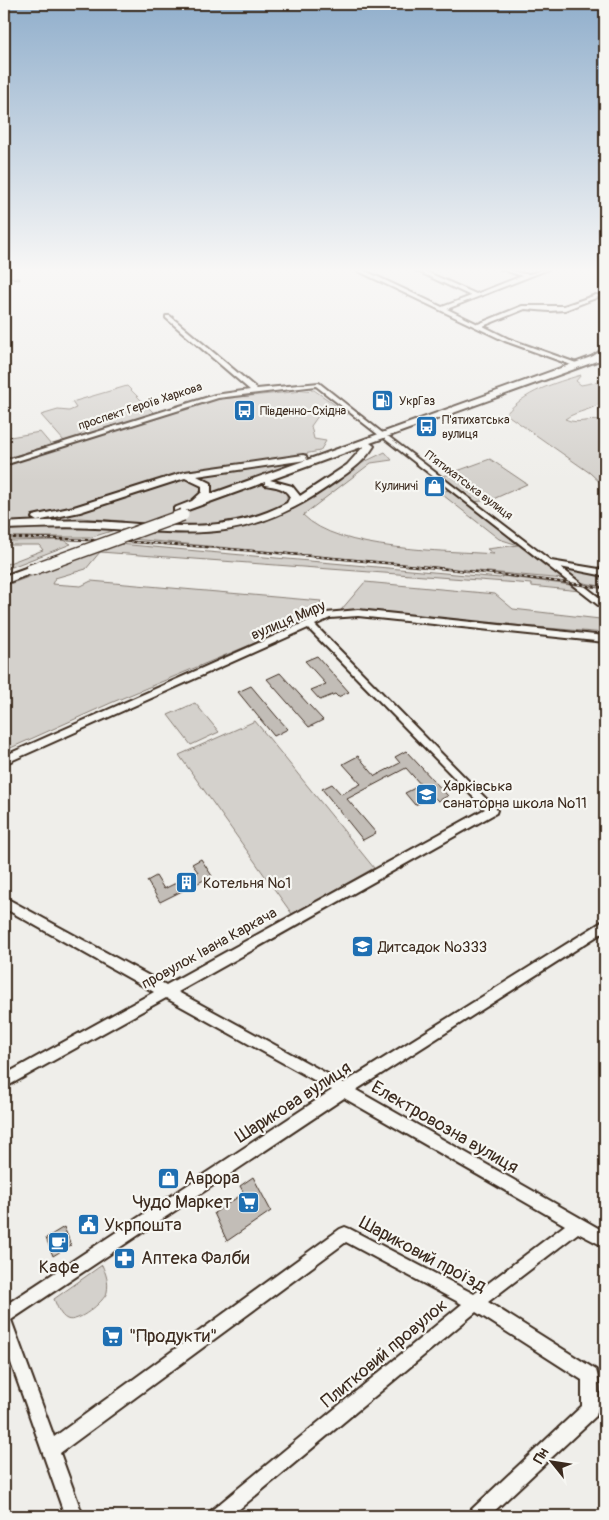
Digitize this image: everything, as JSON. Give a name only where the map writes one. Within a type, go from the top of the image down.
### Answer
[{"type":"highway","points":[[594,359],[605,351]]},
{"type":"main road","points":[[4,574],[29,567],[183,511],[329,454],[385,437],[605,355]]},
{"type":"main road","points":[[183,511],[269,483],[369,446],[385,437]]},
{"type":"main road","points":[[4,526],[78,524],[152,529],[207,530],[237,525],[291,506],[346,470],[362,456],[369,446]]},
{"type":"main road","points":[[4,526],[76,510],[185,475],[329,454]]},
{"type":"main road","points":[[183,511],[204,496],[208,490],[207,484],[204,482],[185,475]]},
{"type":"main road","points":[[269,483],[287,487],[293,491],[295,497],[291,506]]},
{"type":"main road","points":[[4,580],[29,567]]},
{"type":"street","points":[[195,340],[255,391]]},
{"type":"street","points":[[506,340],[577,365]]},
{"type":"street","name":"проспект Героїв Харкова","points":[[4,463],[216,396],[317,384]]},
{"type":"street","name":"П’ятихатська вулиця","points":[[317,384],[605,606]]},
{"type":"street","points":[[549,562],[605,572]]},
{"type":"street","name":"вулиця Миру","points":[[4,760],[330,616],[358,613],[605,639]]},
{"type":"street","name":"провулок Івана Каркача","points":[[4,1082],[492,810],[310,625]]},
{"type":"street","name":"Електровозна вулиця","points":[[4,902],[344,1090],[605,1240]]},
{"type":"street","name":"Шарикова вулиця","points":[[4,1315],[344,1090],[605,925]]},
{"type":"street","name":"Плитковий провулок","points":[[218,1516],[475,1304],[578,1224]]},
{"type":"street","name":"Шариковий проїзд","points":[[51,1449],[345,1234],[475,1304],[590,1376],[590,1410],[477,1516]]},
{"type":"street","points":[[4,1322],[74,1516]]},
{"type":"shaded area","points":[[581,375],[576,381],[581,385],[602,381],[605,383],[605,398],[597,406],[565,419],[575,422],[595,420],[605,423],[605,487],[590,473],[506,414],[513,406],[540,389]]},
{"type":"shaded area","points":[[127,386],[154,413],[64,441],[41,415],[58,410],[69,411],[76,408],[72,402]]},
{"type":"shaded area","points":[[314,390],[348,414],[318,416],[311,426],[314,439],[326,441],[320,451],[293,456],[291,462],[294,464],[258,477],[264,481],[372,443],[266,482],[287,493],[287,511],[364,462],[385,452],[392,460],[371,463],[303,515],[319,527],[341,536],[366,543],[393,547],[494,554],[487,549],[518,545],[499,539],[439,492],[450,490],[564,579],[132,539],[141,536],[135,530],[4,579],[133,529],[124,521],[80,518],[4,522],[4,466],[218,399]]},
{"type":"shaded area","points":[[40,432],[51,445],[4,459],[4,438]]},
{"type":"shaded area","points":[[490,459],[527,484],[491,500],[473,502],[438,478]]},
{"type":"shaded area","points":[[27,525],[100,527],[115,530],[92,537],[4,537],[4,527]]},
{"type":"shaded area","points":[[64,540],[71,544],[4,570],[4,565],[43,550],[39,545],[4,545],[4,541]]},
{"type":"shaded area","points":[[119,544],[500,578],[503,576],[571,585],[580,591],[519,583],[100,552],[86,569],[55,578],[52,584],[81,586],[91,581],[321,601],[317,617],[113,702],[4,751],[4,586]]},
{"type":"shaded area","points":[[570,568],[605,573],[605,587],[579,582],[566,573]]},
{"type":"shaded area","points":[[365,582],[495,594],[513,609],[600,619],[605,623],[605,633],[341,610]]},
{"type":"shaded area","points":[[195,703],[219,732],[191,745],[168,715]]},
{"type":"shaded area","points":[[255,721],[374,868],[292,914],[179,755]]},
{"type":"shaded area","points":[[102,1265],[108,1288],[105,1296],[90,1311],[77,1318],[71,1320],[62,1316],[54,1299]]},
{"type":"building","points":[[317,656],[349,692],[338,697],[335,694],[320,700],[311,690],[326,684],[305,661]]},
{"type":"building","points":[[280,673],[323,720],[309,727],[267,679]]},
{"type":"building","points":[[251,686],[288,729],[274,736],[238,692]]},
{"type":"building","name":"Харківська санаторна школа №11","points":[[406,751],[448,796],[438,801],[433,796],[415,805],[405,793],[421,785],[406,768],[347,799],[376,833],[363,840],[322,789],[332,784],[341,794],[361,784],[343,764],[358,756],[375,776],[400,763],[395,757]]},
{"type":"building","name":"Котельня №1","points":[[201,859],[212,876],[160,902],[147,881],[156,876],[164,889],[198,872],[192,864]]},
{"type":"building","name":"Чудо Маркет","points":[[253,1177],[271,1211],[227,1241],[214,1213],[244,1193],[240,1186]]},
{"type":"building","name":"Кафе","points":[[64,1227],[71,1245],[53,1256],[46,1238]]},
{"type":"railway","points":[[4,538],[120,541],[234,549],[458,570],[605,588]]},
{"type":"place","name":"УкрГаз","points":[[383,401]]},
{"type":"place","name":"Південно-Східна","points":[[244,411]]},
{"type":"place","name":"П'ятихатська вулиця","points":[[426,427]]},
{"type":"place","name":"Кулиничі","points":[[434,486]]},
{"type":"place","name":"Харківська санаторна школа №11","points":[[427,795]]},
{"type":"place","name":"Котельня №1","points":[[187,883]]},
{"type":"place","name":"Дитсадок №333","points":[[362,947]]},
{"type":"place","name":"Аврора","points":[[168,1178]]},
{"type":"place","name":"Чудо Маркет","points":[[248,1202]]},
{"type":"place","name":"Укрпошта","points":[[88,1225]]},
{"type":"place","name":"Кафе","points":[[59,1242]]},
{"type":"place","name":"Аптека Фалби","points":[[125,1258]]},
{"type":"place","name":"\"Продукти\"","points":[[113,1336]]}]
